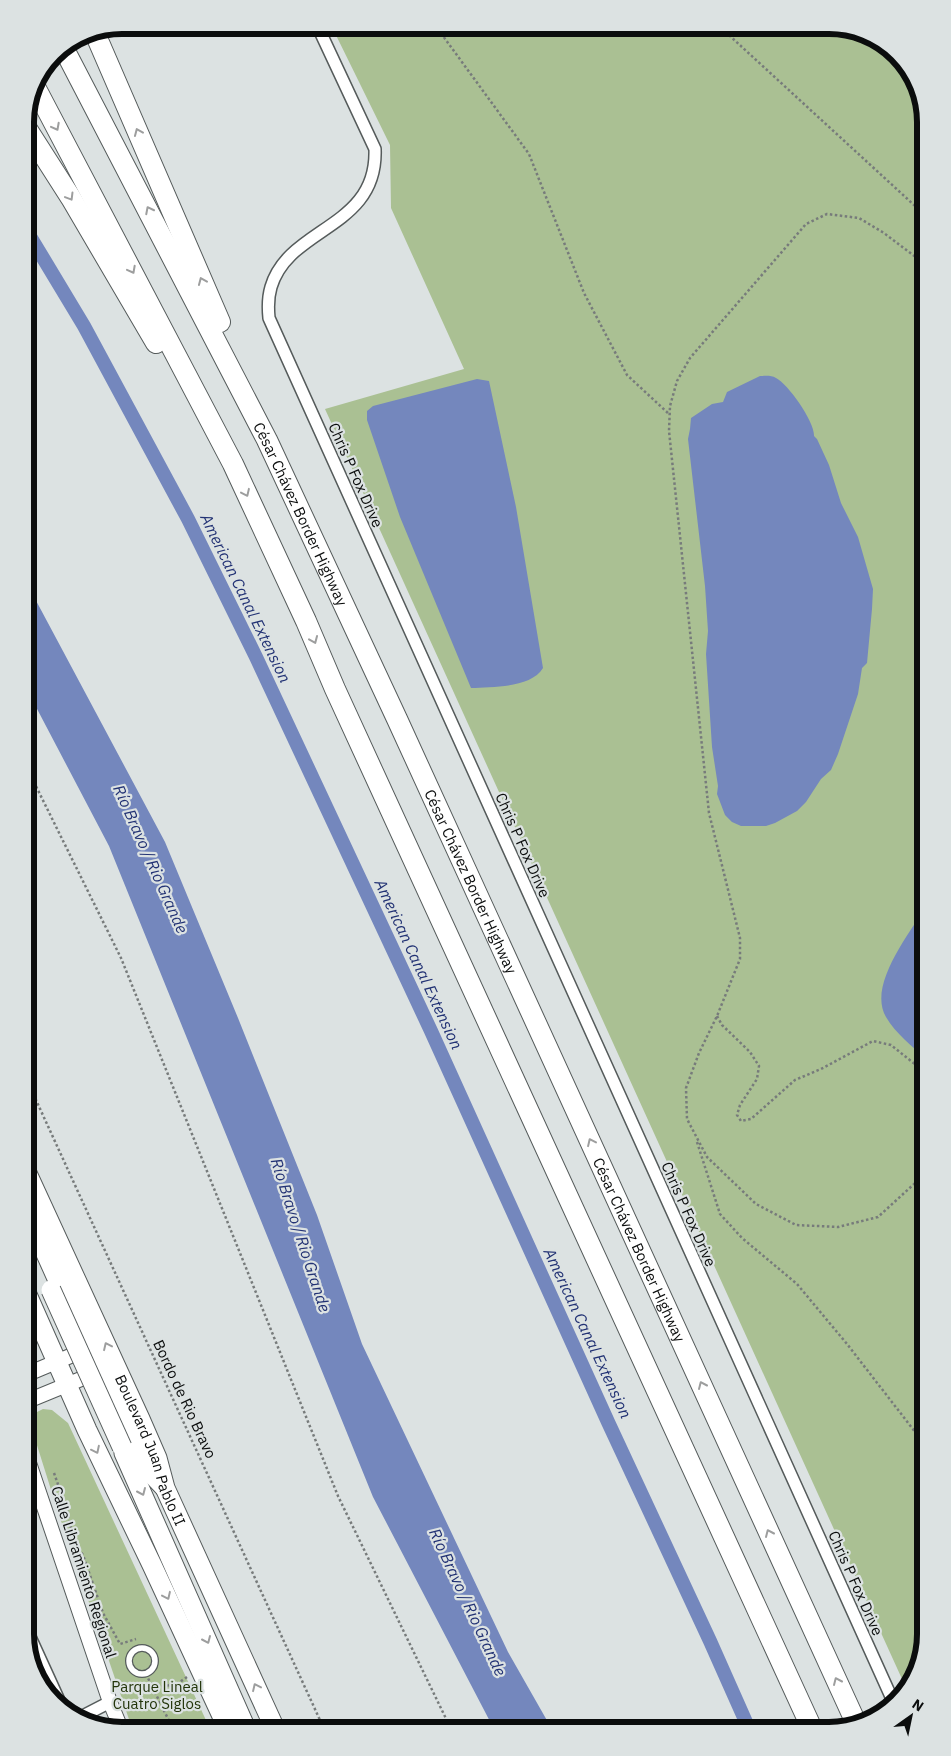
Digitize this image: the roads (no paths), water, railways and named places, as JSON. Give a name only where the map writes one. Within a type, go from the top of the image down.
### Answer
[{"type":"highway","points":[[97,37],[227,338],[267,440]]},
{"type":"highway","name":"César Chávez Border Highway","points":[[67,54],[267,440],[426,782],[854,1718]]},
{"type":"highway","points":[[38,94],[233,464],[809,1722]]},
{"type":"highway","points":[[34,140],[71,198],[183,388],[233,464]]},
{"type":"highway","name":"Boulevard Juan Pablo II","points":[[34,1189],[140,1419],[157,1458],[165,1488],[272,1722]]},
{"type":"highway","points":[[34,1228],[88,1349],[145,1467],[165,1488]]},
{"type":"highway","name":"Boulevard Juan Pablo II","points":[[34,1252],[136,1477],[243,1722]]},
{"type":"highway","points":[[66,1299],[64,1309],[58,1314],[51,1316],[35,1313],[49,1364],[67,1385],[225,1722]]},
{"type":"highway","points":[[87,1430],[90,1416],[98,1409],[108,1406],[113,1408],[119,1415]]},
{"type":"street","name":"Chris P Fox Drive","points":[[321,34],[375,149],[373,176],[357,204],[345,216],[295,252],[284,263],[276,275],[271,288],[268,302],[269,318],[888,1691]]},
{"type":"street","points":[[34,1370],[88,1349]]},
{"type":"street","points":[[34,1363],[49,1364]]},
{"type":"street","points":[[34,1398],[99,1372]]},
{"type":"street","name":"Calle Libramiento Regional","points":[[34,1478],[118,1722]]},
{"type":"street","points":[[35,1647],[54,1690]]},
{"type":"street","points":[[86,1714],[110,1702]]},
{"type":"lane","points":[[139,1649],[148,1650],[155,1660],[153,1668],[146,1674],[139,1674],[134,1671],[129,1662],[133,1652],[139,1649]]},
{"type":"water","points":[[760,376],[772,376],[781,382],[794,395],[806,413],[814,436],[829,465],[841,503],[858,537],[873,589],[867,663],[862,668],[858,694],[831,770],[821,779],[806,802],[797,811],[766,826],[741,826],[732,822],[725,815],[717,794],[718,786],[712,747],[706,654],[708,631],[705,586],[688,439],[691,418],[712,404],[723,402],[727,392]]},
{"type":"water","points":[[477,379],[489,381],[516,507],[543,668],[537,675],[520,683],[500,687],[471,688],[400,517],[367,420],[367,411],[373,406]]},
{"type":"water","name":"Río Bravo / Rio Grande","points":[[34,597],[165,842],[317,1215],[362,1344],[508,1652],[548,1722],[490,1722],[373,1497],[109,846],[34,703]]},
{"type":"water","points":[[917,920],[917,1051],[894,1029],[886,1017],[882,1004],[882,990],[886,975]]},
{"type":"waterway","name":"American Canal Extension","points":[[34,243],[84,326],[188,519],[256,657],[431,1031],[746,1722]]},
{"type":"park label","name":"Parque Lineal Cuatro Siglos","points":[[157,1694]]}]
